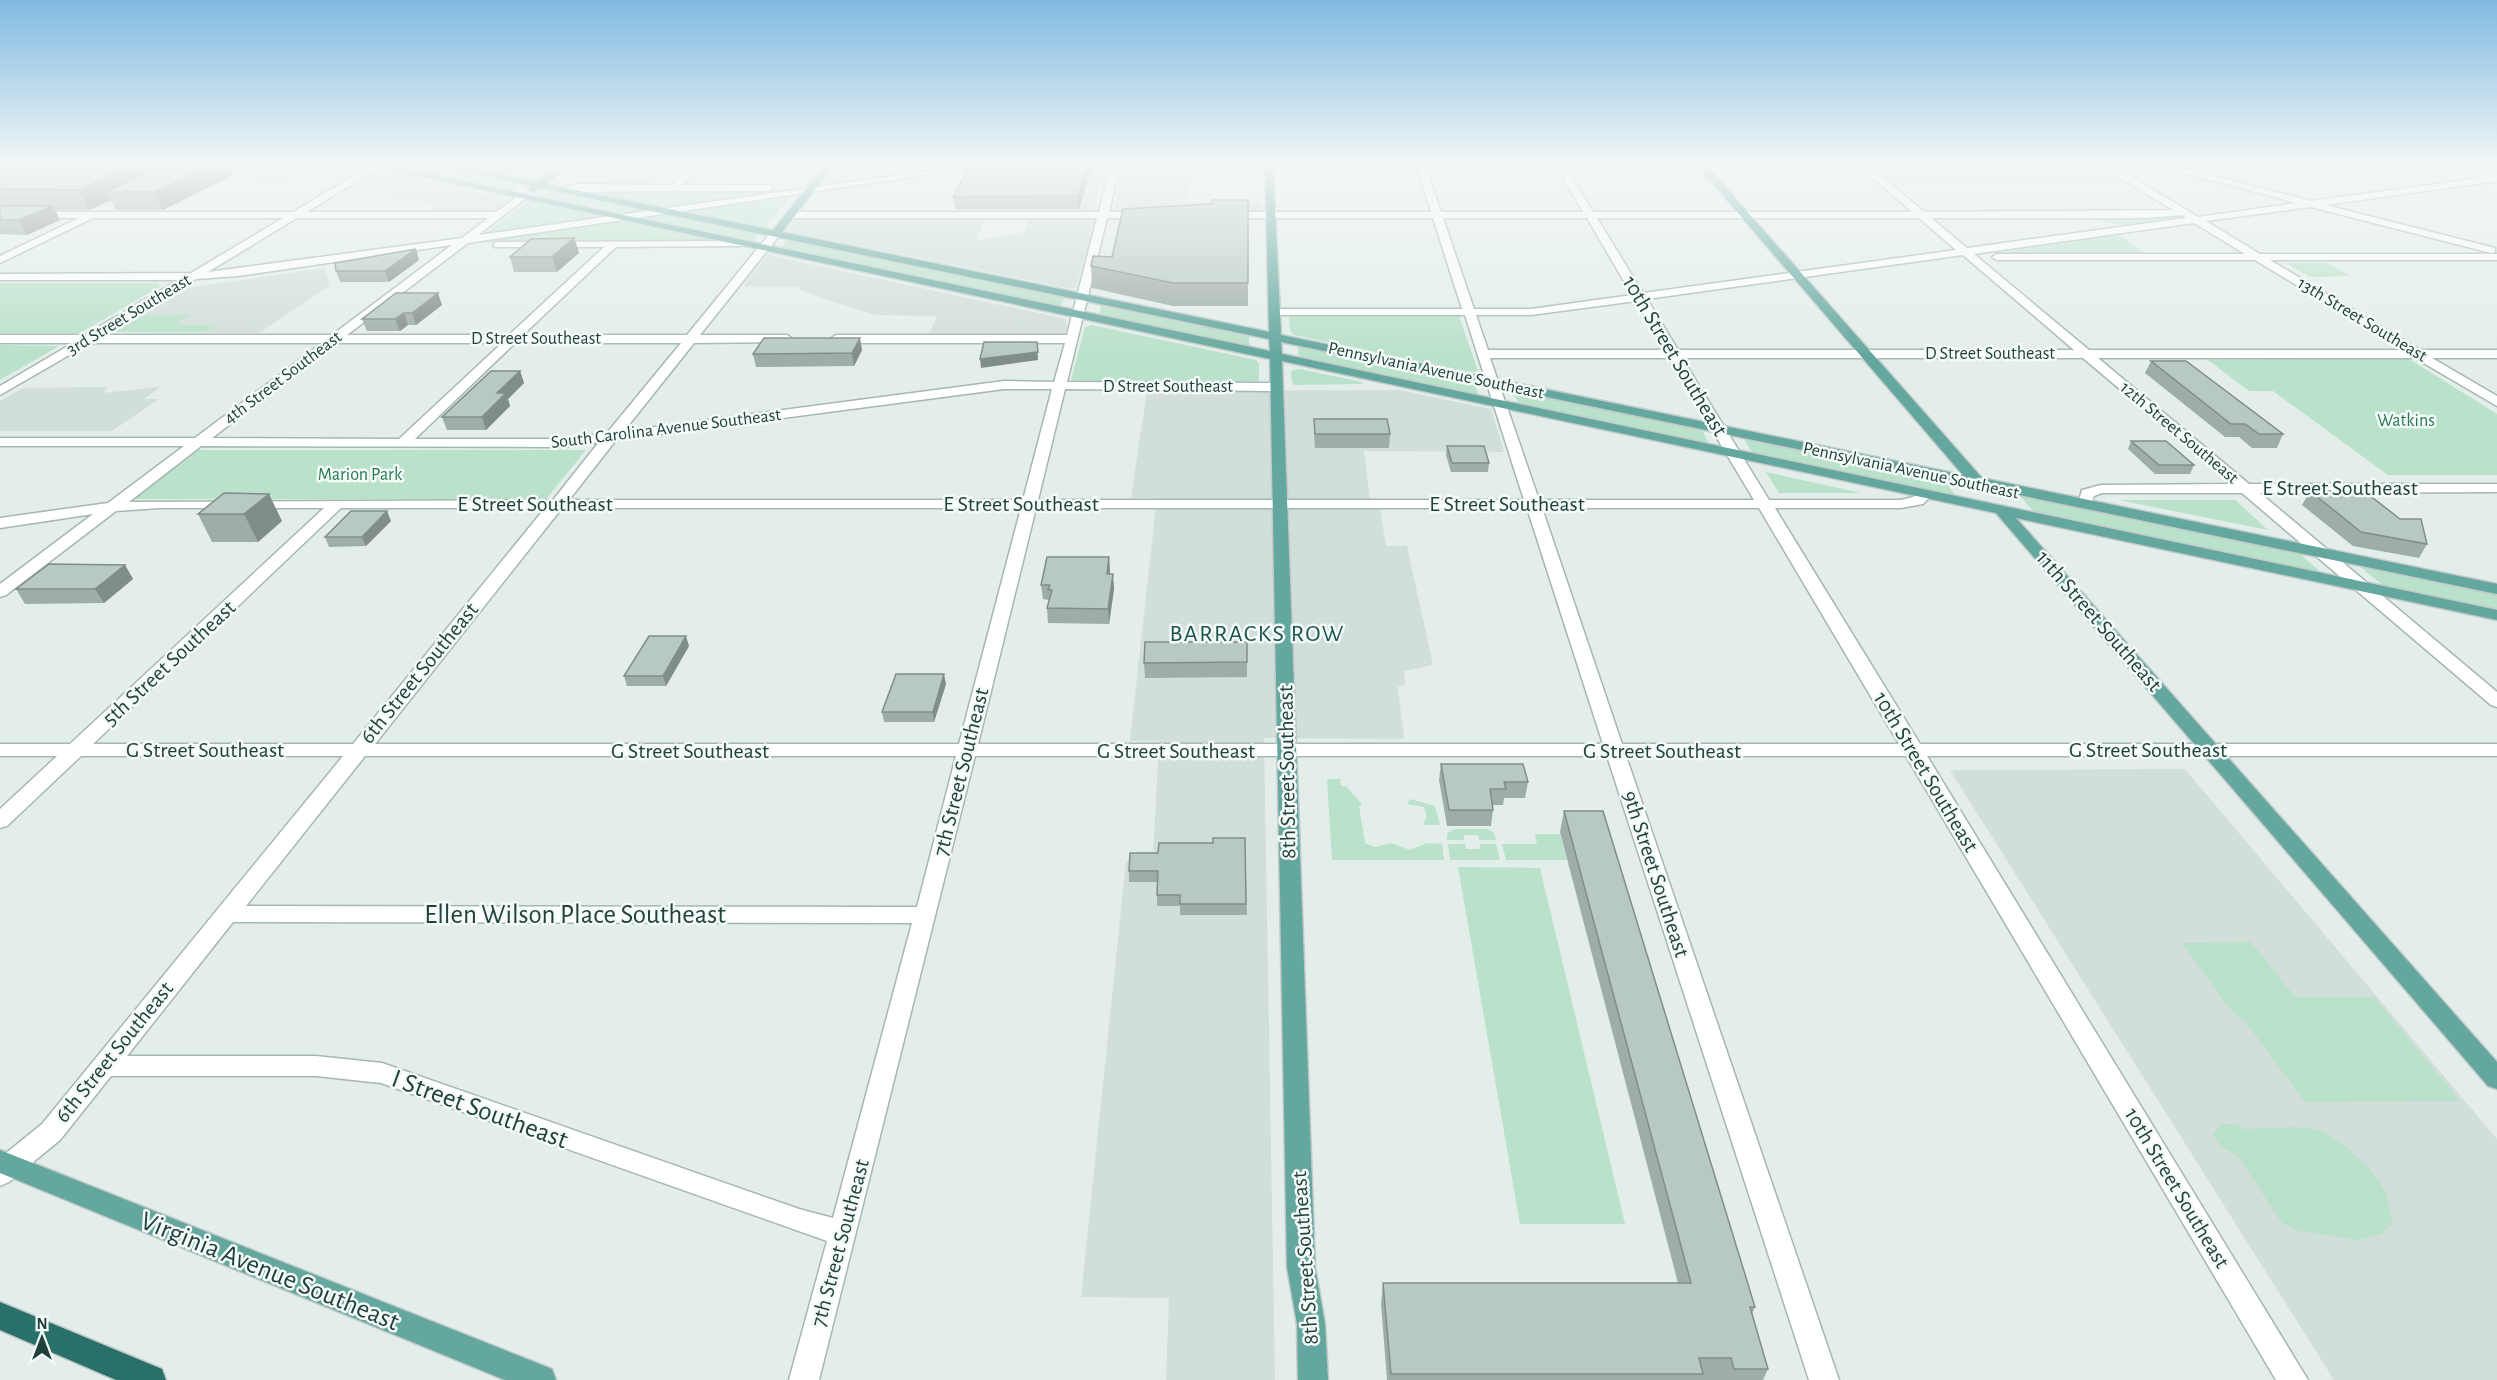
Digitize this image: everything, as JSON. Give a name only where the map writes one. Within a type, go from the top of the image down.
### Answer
[{"type":"highway","points":[[0,1316],[151,1380]]},
{"type":"main road","name":"Pennsylvania Avenue Southeast","points":[[670,228],[2497,615]]},
{"type":"main road","name":"Pennsylvania Avenue Southeast","points":[[748,228],[2497,589]]},
{"type":"main road","name":"6th Street Southeast","points":[[775,234],[779,228]]},
{"type":"main road","name":"8th Street Southeast","points":[[1272,228],[1301,1267],[1311,1324],[1313,1380]]},
{"type":"main road","name":"11th Street Southeast","points":[[1756,228],[2497,1078]]},
{"type":"main road","points":[[724,240],[775,234]]},
{"type":"main road","name":"Virginia Avenue Southeast","points":[[3,1167],[541,1380]]},
{"type":"street","points":[[0,260],[65,228]]},
{"type":"street","name":"3rd Street Southeast","points":[[0,391],[273,228]]},
{"type":"street","name":"4th Street Southeast","points":[[0,592],[481,228]]},
{"type":"street","points":[[0,277],[192,276],[251,271],[550,228]]},
{"type":"street","name":"7th Street Southeast","points":[[804,1380],[926,915],[1101,228]]},
{"type":"street","name":"9th Street Southeast","points":[[1441,228],[1824,1380]]},
{"type":"street","name":"10th Street Southeast","points":[[1598,228],[2292,1380]]},
{"type":"street","name":"12th Street Southeast","points":[[1938,228],[2497,701]]},
{"type":"street","points":[[1275,312],[1531,312],[2130,228]]},
{"type":"street","name":"13th Street Southeast","points":[[2210,228],[2497,402]]},
{"type":"street","points":[[2405,228],[2497,252]]},
{"type":"street","name":"6th Street Southeast","points":[[3,1167],[51,1132],[775,234]]},
{"type":"street","points":[[464,241],[477,245],[740,243]]},
{"type":"street","points":[[402,443],[612,245]]},
{"type":"street","points":[[1966,252],[1994,257],[2497,257]]},
{"type":"street","name":"D Street Southeast","points":[[0,339],[799,339]]},
{"type":"street","points":[[822,339],[1072,339]]},
{"type":"street","name":"D Street Southeast","points":[[1483,354],[2497,354]]},
{"type":"street","name":"South Carolina Avenue Southeast","points":[[198,443],[564,443],[609,439],[1004,386],[1061,386]]},
{"type":"street","name":"D Street Southeast","points":[[1061,386],[1276,387]]},
{"type":"street","points":[[0,442],[198,443]]},
{"type":"street","name":"E Street Southeast","points":[[2085,504],[2087,493],[2101,489],[2497,488]]},
{"type":"street","name":"E Street Southeast","points":[[113,507],[159,504],[1901,504],[1918,501],[1926,494]]},
{"type":"street","name":"5th Street Southeast","points":[[0,821],[337,504]]},
{"type":"street","points":[[0,523],[113,507]]},
{"type":"street","name":"G Street Southeast","points":[[0,750],[2497,750]]},
{"type":"street","name":"Ellen Wilson Place Southeast","points":[[225,914],[926,915]]},
{"type":"street","name":"I Street Southeast","points":[[103,1066],[316,1066],[382,1073],[754,1206],[843,1233]]},
{"type":"shaded area","points":[[788,228],[981,228],[976,241],[1025,232],[1026,228],[1093,228],[1076,288],[1072,289],[786,231]]},
{"type":"shaded area","points":[[768,255],[1066,319],[1067,329],[1064,335],[928,336],[937,316],[876,315],[830,301],[798,289],[799,287],[743,286]]},
{"type":"shaded area","points":[[325,268],[330,285],[259,333],[115,332],[188,288]]},
{"type":"shaded area","points":[[109,387],[102,393],[160,387],[144,399],[159,399],[112,431],[0,431],[0,401],[23,388]]},
{"type":"shaded area","points":[[1399,390],[1491,409],[1504,452],[1364,451],[1371,508],[1380,508],[1386,546],[1407,546],[1433,665],[1404,671],[1405,685],[1398,687],[1404,739],[1264,738],[1275,1380],[1166,1380],[1169,1298],[1081,1297],[1126,861],[1153,860],[1159,741],[1130,741],[1157,498],[1131,498],[1147,391]]},
{"type":"shaded area","points":[[2185,769],[2497,1139],[2497,1380],[2334,1380],[1950,770]]},
{"type":"green space","points":[[492,228],[764,228],[752,243],[475,242]]},
{"type":"green space","points":[[2120,235],[2148,255],[1994,253],[1995,253]]},
{"type":"green space","points":[[787,240],[1064,298],[1060,308],[780,249]]},
{"type":"green space","points":[[2286,263],[2327,263],[2351,276],[2310,277]]},
{"type":"green space","points":[[0,283],[157,283],[161,286],[80,333],[0,333]]},
{"type":"green space","points":[[1101,305],[1249,336],[1249,347],[1099,316]]},
{"type":"green space","points":[[1298,314],[1459,316],[1478,371],[1471,372],[1294,335],[1290,331],[1289,317]]},
{"type":"green space","points":[[143,315],[190,315],[178,322],[179,325],[216,325],[205,332],[115,332]]},
{"type":"green space","points":[[1092,325],[1256,360],[1259,364],[1259,381],[1074,383],[1071,380],[1085,327]]},
{"type":"green space","points":[[0,345],[59,346],[0,380]]},
{"type":"green space","points":[[1298,346],[1474,383],[1479,396],[1299,358]]},
{"type":"green space","name":"Watkins","points":[[2409,359],[2497,414],[2497,475],[2388,475],[2273,391],[2249,391],[2208,360]]},
{"type":"green space","points":[[1299,369],[1362,382],[1362,384],[1295,385],[1292,383],[1291,371]]},
{"type":"green space","points":[[1512,391],[1702,430],[1709,444],[1519,404]]},
{"type":"green space","points":[[1744,439],[1944,480],[1957,497],[1753,454]]},
{"type":"green space","name":"Marion Park","points":[[197,450],[586,450],[546,499],[134,499]]},
{"type":"green space","points":[[1766,472],[1861,493],[1779,493]]},
{"type":"green space","points":[[2020,496],[2300,554],[2324,575],[2036,514]]},
{"type":"green space","points":[[2119,500],[2235,500],[2268,530]]},
{"type":"green space","points":[[2359,566],[2497,595],[2497,611],[2385,587]]},
{"type":"green space","points":[[1327,779],[1340,779],[1341,786],[1346,786],[1362,804],[1359,806],[1365,843],[1375,847],[1391,843],[1410,850],[1427,843],[1442,844],[1444,860],[1332,860]]},
{"type":"green space","points":[[1410,799],[1435,806],[1440,825],[1423,825],[1427,817],[1424,807],[1407,804]]},
{"type":"green space","points":[[1454,829],[1488,829],[1494,833],[1496,840],[1479,840],[1478,835],[1464,835],[1464,840],[1447,840],[1447,834]]},
{"type":"green space","points":[[1535,834],[1560,834],[1567,860],[1506,860],[1502,844],[1537,844]]},
{"type":"green space","points":[[1448,844],[1465,844],[1466,849],[1480,849],[1480,844],[1496,844],[1500,860],[1450,860]]},
{"type":"green space","points":[[1458,867],[1540,868],[1625,1224],[1520,1224]]},
{"type":"green space","points":[[2251,942],[2295,997],[2374,997],[2460,1101],[2305,1102],[2245,1021],[2230,1009],[2182,943]]},
{"type":"green space","points":[[2220,1124],[2236,1124],[2243,1129],[2305,1128],[2331,1137],[2376,1176],[2387,1198],[2392,1224],[2382,1234],[2359,1240],[2298,1231],[2282,1223],[2237,1155],[2221,1147],[2213,1135]]},
{"type":"building","points":[[1119,228],[1248,228],[1248,283],[1173,283],[1091,266],[1093,256],[1112,257]]},
{"type":"building","points":[[574,238],[552,257],[510,257],[531,239]]},
{"type":"building","points":[[416,249],[385,271],[336,271],[335,263]]},
{"type":"building","points":[[396,293],[438,293],[412,313],[404,313],[395,319],[362,319]]},
{"type":"building","points":[[764,338],[860,338],[852,353],[753,354]]},
{"type":"building","points":[[984,342],[1037,342],[1038,352],[980,359]]},
{"type":"building","points":[[2151,361],[2186,361],[2283,434],[2259,434],[2245,424],[2231,424]]},
{"type":"building","points":[[491,371],[520,371],[497,393],[506,393],[482,417],[442,417]]},
{"type":"building","points":[[1314,419],[1387,419],[1390,434],[1315,434]]},
{"type":"building","points":[[2131,441],[2166,441],[2194,465],[2159,465]]},
{"type":"building","points":[[1447,446],[1484,446],[1489,463],[1452,463]]},
{"type":"building","points":[[2310,491],[2364,491],[2400,519],[2421,519],[2427,544],[2361,532]]},
{"type":"building","points":[[224,493],[269,494],[244,514],[198,514]]},
{"type":"building","points":[[351,511],[387,511],[362,537],[325,537]]},
{"type":"building","points":[[1047,557],[1109,557],[1107,574],[1113,574],[1108,609],[1047,608],[1052,590],[1048,590],[1050,585],[1041,585]]},
{"type":"building","points":[[49,564],[125,565],[95,589],[16,589]]},
{"type":"building","points":[[649,636],[686,636],[663,676],[624,676]]},
{"type":"building","points":[[1145,642],[1247,642],[1247,662],[1144,663]]},
{"type":"building","points":[[896,674],[944,674],[933,712],[882,712]]},
{"type":"building","points":[[1441,764],[1523,764],[1528,782],[1504,782],[1506,789],[1490,789],[1493,810],[1449,810]]},
{"type":"building","points":[[1564,811],[1603,811],[1755,1307],[1750,1307],[1768,1369],[1734,1369],[1731,1358],[1699,1358],[1703,1374],[1391,1374],[1383,1283],[1691,1283]]},
{"type":"building","points":[[1213,838],[1245,838],[1246,904],[1180,904],[1180,895],[1157,895],[1158,871],[1129,871],[1130,853],[1158,853],[1159,843],[1213,843]]},
{"type":"district","name":"BARRACKS ROW","points":[[1257,634]]}]
